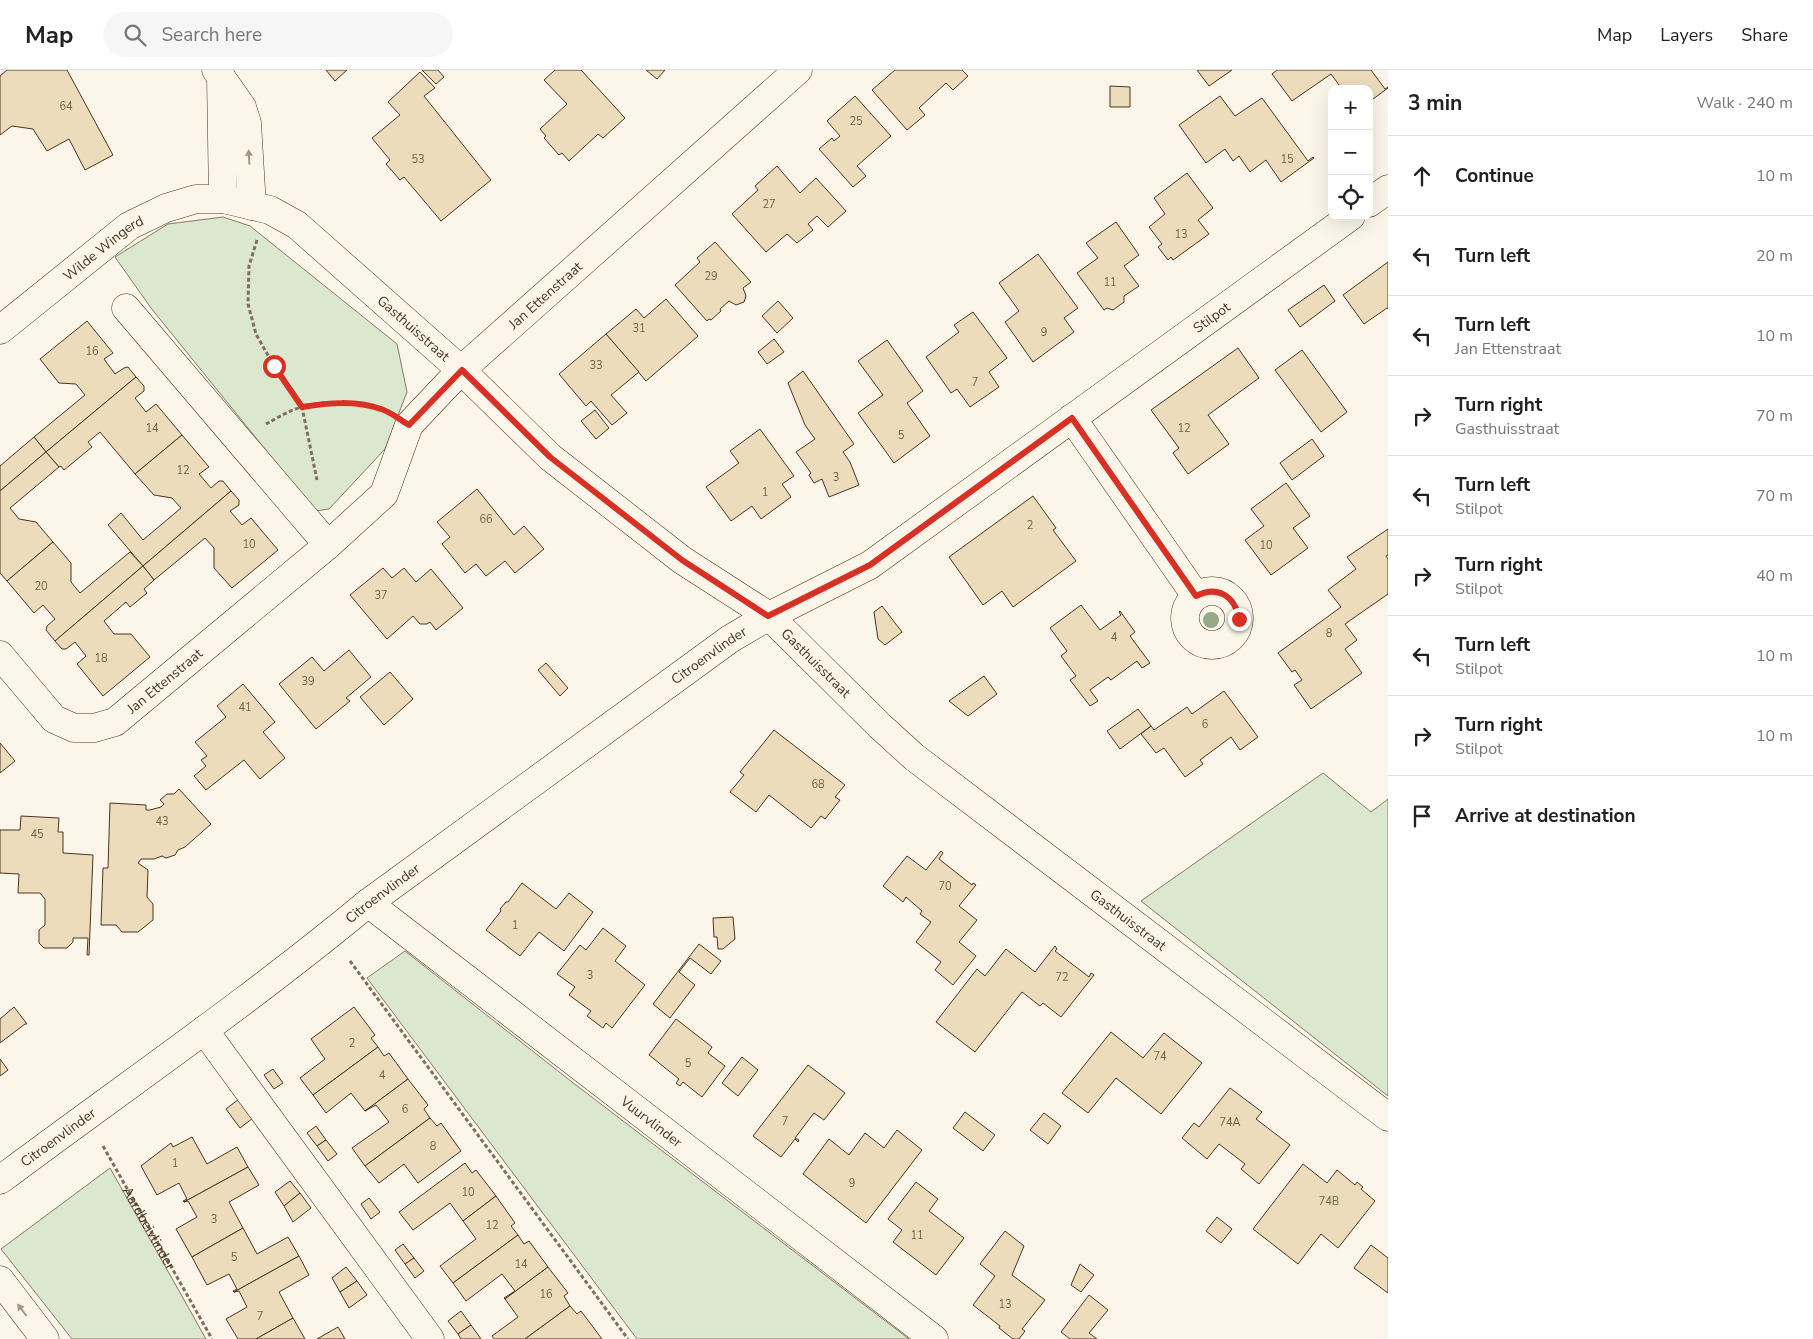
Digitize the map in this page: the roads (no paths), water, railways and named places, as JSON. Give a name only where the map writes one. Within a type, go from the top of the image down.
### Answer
[{"type":"street","name":"Jan Ettenstraat","points":[[0,655],[54,719],[74,728],[94,728],[115,722],[328,545],[384,494],[409,425],[462,370],[798,70]]},
{"type":"street","points":[[219,73],[223,198]]},
{"type":"street","points":[[219,73],[242,108],[247,123],[261,208]]},
{"type":"street","points":[[1373,200],[1388,189]]},
{"type":"street","name":"Wilde Wingerd","points":[[0,330],[128,226],[166,208],[196,198],[223,198]]},
{"type":"street","name":"Gasthuisstraat","points":[[223,198],[261,208],[296,225],[462,370],[550,457],[682,560],[768,616],[914,757],[1388,1117]]},
{"type":"street","name":"Stilpot","points":[[768,616],[870,565],[1345,220]]},
{"type":"street","points":[[126,308],[328,545]]},
{"type":"street","points":[[1072,418],[1196,596]]},
{"type":"street","name":"Citroenvlinder","points":[[0,1180],[204,1030],[368,903],[730,639],[768,616]]},
{"type":"street","name":"Vuurvlinder","points":[[368,903],[934,1339]]},
{"type":"street","points":[[204,1030],[430,1339]]},
{"type":"street","points":[[0,1280],[45,1339]]}]
